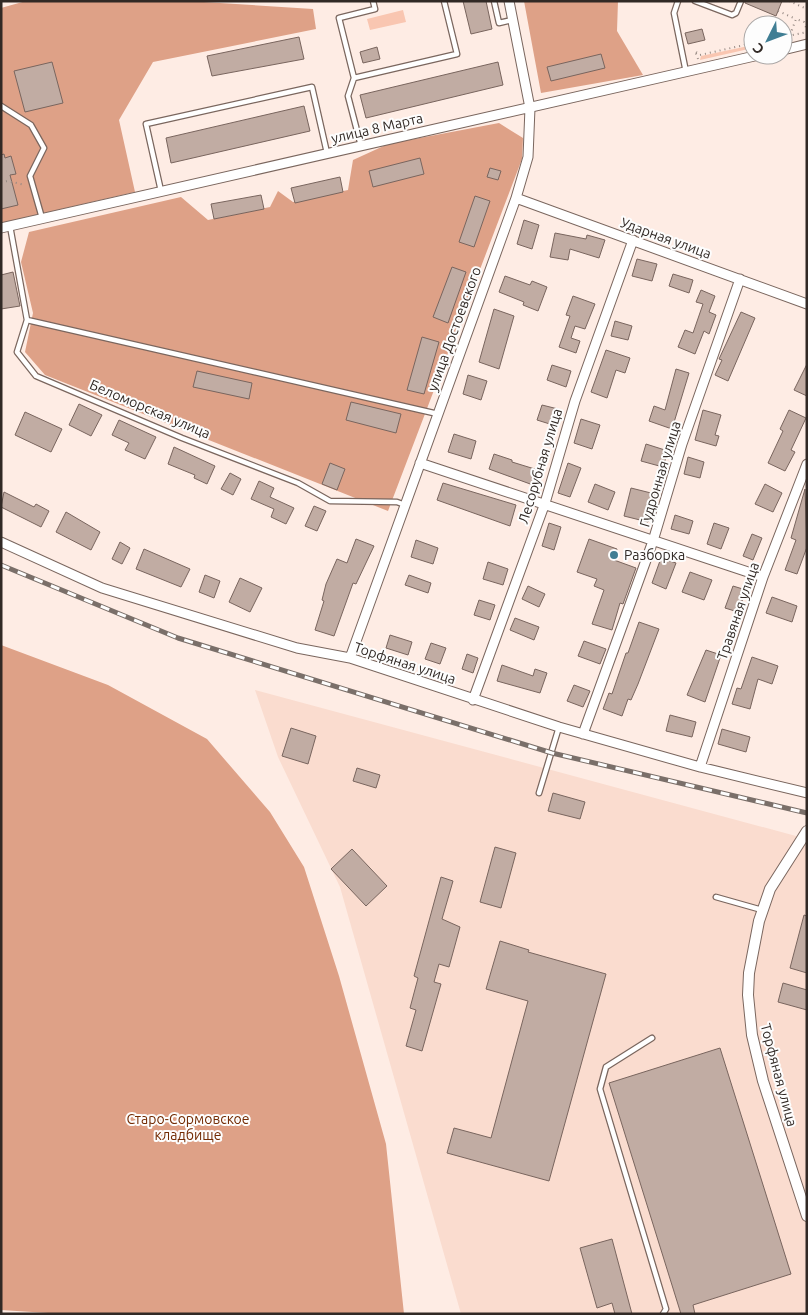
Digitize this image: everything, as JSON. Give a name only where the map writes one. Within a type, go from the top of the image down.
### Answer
[{"type":"street","name":"улица Достоевского","points":[[350,658],[516,198],[528,157],[530,108],[509,1]]},
{"type":"street","points":[[793,48],[807,44]]},
{"type":"street","name":"улица 8 Марта","points":[[5,227],[743,59]]},
{"type":"street","name":"Ударная улица","points":[[516,198],[807,304]]},
{"type":"street","name":"Лесорубная улица","points":[[473,700],[545,503],[575,401],[633,240]]},
{"type":"street","name":"Гудронная улица","points":[[583,734],[654,541],[682,444],[740,279]]},
{"type":"street","points":[[420,463],[763,577]]},
{"type":"street","name":"Травяная улица","points":[[700,768],[763,577],[807,464]]},
{"type":"street","name":"Торфяная улица","points":[[1,542],[102,588],[297,648],[350,658],[473,700],[583,734],[700,768],[807,793]]},
{"type":"street","name":"Торфяная улица","points":[[806,836],[770,889],[763,910],[749,972],[748,995],[752,1034],[763,1081],[807,1216]]},
{"type":"lane","points":[[360,146],[348,96],[354,78],[339,18],[375,9],[373,1]]},
{"type":"lane","points":[[354,78],[457,54],[444,1]]},
{"type":"lane","points":[[494,1],[499,23],[512,20]]},
{"type":"lane","points":[[678,1],[674,13],[686,72]]},
{"type":"lane","points":[[695,1],[732,15],[736,13],[741,1]]},
{"type":"lane","points":[[161,191],[146,124],[312,87],[327,154]]},
{"type":"lane","points":[[1,106],[32,125],[44,148],[30,176],[42,218]]},
{"type":"lane","name":"Беломорская улица","points":[[5,227],[27,320],[18,352],[36,376],[182,438],[298,483],[330,501],[396,502],[405,505]]},
{"type":"lane","points":[[27,320],[438,414]]},
{"type":"lane","points":[[539,793],[559,727]]},
{"type":"lane","points":[[716,897],[763,910]]},
{"type":"lane","points":[[652,1038],[606,1067],[600,1089],[666,1309],[663,1314]]},
{"type":"path","points":[[789,1],[807,9]]},
{"type":"path","points":[[778,12],[804,22],[807,31],[793,34]]},
{"type":"path","points":[[793,27],[796,19]]},
{"type":"path","points":[[699,61],[695,57],[695,51],[700,55],[743,45]]},
{"type":"path","points":[[1,182],[8,181],[33,186]]},
{"type":"shaded area","points":[[403,10],[406,22],[370,30],[367,19]]},
{"type":"shaded area","points":[[743,47],[743,50],[700,60],[701,56]]},
{"type":"shaded area","points":[[255,690],[807,839],[807,1314],[461,1314],[340,887],[278,757]]},
{"type":"green space","points":[[26,1],[188,1],[313,9],[316,29],[153,62],[119,120],[135,192],[1,223],[1,8]]},
{"type":"green space","points":[[524,1],[618,1],[617,31],[643,75],[541,93]]},
{"type":"green space","points":[[499,123],[523,138],[522,159],[388,511],[45,375],[25,352],[33,313],[21,262],[29,232],[181,197],[208,220],[270,207],[278,191],[293,202],[348,190],[353,160],[388,144]]},
{"type":"green space","name":"Старо-Сормовское кладбище","points":[[1,645],[108,685],[207,739],[270,812],[304,867],[339,976],[386,1144],[404,1314],[64,1314],[1,1310]]},
{"type":"building","points":[[463,1],[486,1],[492,29],[471,34]]},
{"type":"building","points":[[745,1],[782,1],[776,15],[745,3]]},
{"type":"building","points":[[702,29],[705,40],[688,44],[685,33]]},
{"type":"building","points":[[299,37],[304,59],[212,76],[207,56]]},
{"type":"building","points":[[377,47],[380,59],[363,63],[360,52]]},
{"type":"building","points":[[601,54],[605,68],[551,81],[547,67]]},
{"type":"building","points":[[52,62],[63,103],[25,112],[14,71]]},
{"type":"building","points":[[498,62],[503,85],[366,118],[360,95]]},
{"type":"building","points":[[304,106],[310,131],[171,163],[166,138]]},
{"type":"building","points":[[4,154],[5,158],[11,156],[16,174],[10,175],[18,205],[1,209],[1,155]]},
{"type":"building","points":[[420,158],[424,174],[373,187],[369,171]]},
{"type":"building","points":[[490,168],[501,171],[498,180],[487,177]]},
{"type":"building","points":[[340,177],[343,192],[295,203],[291,188]]},
{"type":"building","points":[[261,195],[264,209],[214,219],[211,204]]},
{"type":"building","points":[[475,196],[490,201],[474,247],[459,242]]},
{"type":"building","points":[[524,220],[539,225],[532,249],[517,244]]},
{"type":"building","points":[[555,233],[586,239],[587,235],[605,240],[599,258],[570,249],[568,260],[550,257]]},
{"type":"building","points":[[637,259],[657,264],[652,281],[632,276]]},
{"type":"building","points":[[452,267],[466,272],[448,323],[433,317]]},
{"type":"building","points":[[13,272],[20,306],[1,309],[1,275]]},
{"type":"building","points":[[673,274],[693,280],[689,293],[669,286]]},
{"type":"building","points":[[505,276],[530,285],[532,281],[547,287],[538,311],[523,305],[524,302],[499,292]]},
{"type":"building","points":[[701,290],[715,296],[709,312],[716,315],[709,334],[704,331],[695,354],[678,347],[685,330],[693,333],[703,304],[696,302]]},
{"type":"building","points":[[573,296],[595,304],[585,329],[575,326],[571,338],[580,341],[576,353],[559,347],[570,316],[566,315]]},
{"type":"building","points":[[494,309],[514,316],[499,369],[479,362]]},
{"type":"building","points":[[741,312],[755,318],[728,381],[715,375],[722,360],[719,359]]},
{"type":"building","points":[[615,321],[632,326],[628,340],[611,336]]},
{"type":"building","points":[[422,337],[439,342],[424,394],[407,390]]},
{"type":"building","points":[[606,350],[630,358],[625,373],[616,370],[607,398],[591,392]]},
{"type":"building","points":[[807,364],[807,396],[794,390]]},
{"type":"building","points":[[552,365],[571,371],[566,387],[547,380]]},
{"type":"building","points":[[676,369],[689,373],[672,429],[649,421],[654,406],[665,410]]},
{"type":"building","points":[[197,371],[252,383],[249,399],[193,387]]},
{"type":"building","points":[[468,375],[487,381],[481,400],[463,394]]},
{"type":"building","points":[[351,402],[401,414],[396,433],[346,420]]},
{"type":"building","points":[[79,404],[102,415],[91,436],[69,425]]},
{"type":"building","points":[[542,405],[558,409],[553,425],[537,420]]},
{"type":"building","points":[[703,410],[721,415],[715,435],[719,436],[716,446],[695,440]]},
{"type":"building","points":[[789,410],[806,418],[791,450],[795,452],[785,471],[768,463],[783,431],[780,429]]},
{"type":"building","points":[[25,412],[62,429],[51,452],[15,435]]},
{"type":"building","points":[[581,419],[600,425],[592,449],[574,443]]},
{"type":"building","points":[[119,420],[156,437],[145,459],[125,450],[129,443],[112,435]]},
{"type":"building","points":[[454,434],[476,441],[471,459],[448,452]]},
{"type":"building","points":[[646,444],[668,451],[663,467],[641,461]]},
{"type":"building","points":[[174,447],[215,466],[207,484],[194,478],[195,475],[168,464]]},
{"type":"building","points":[[494,454],[538,470],[533,485],[489,469]]},
{"type":"building","points":[[688,457],[704,462],[700,478],[684,474]]},
{"type":"building","points":[[330,463],[345,469],[337,490],[322,484]]},
{"type":"building","points":[[568,463],[581,468],[570,497],[558,493]]},
{"type":"building","points":[[230,473],[241,479],[233,495],[221,489]]},
{"type":"building","points":[[259,481],[274,488],[270,497],[294,508],[286,524],[271,517],[274,509],[251,499]]},
{"type":"building","points":[[443,483],[516,505],[510,526],[437,500]]},
{"type":"building","points":[[595,484],[615,492],[608,510],[588,502]]},
{"type":"building","points":[[765,484],[782,493],[773,512],[755,504]]},
{"type":"building","points":[[631,488],[655,494],[648,522],[624,516]]},
{"type":"building","points":[[805,489],[807,547],[797,574],[785,570],[796,540],[791,538]]},
{"type":"building","points":[[4,492],[34,507],[36,504],[49,511],[41,527],[1,507]]},
{"type":"building","points":[[314,506],[326,511],[317,531],[305,526]]},
{"type":"building","points":[[66,512],[100,532],[91,550],[56,532]]},
{"type":"building","points":[[675,515],[693,521],[689,534],[671,529]]},
{"type":"building","points":[[549,523],[561,527],[554,550],[542,546]]},
{"type":"building","points":[[714,523],[729,528],[721,549],[707,544]]},
{"type":"building","points":[[752,534],[762,538],[753,560],[743,556]]},
{"type":"building","points":[[356,539],[374,546],[356,584],[353,583],[334,636],[315,630],[324,601],[322,600],[326,584],[337,559],[347,563]]},
{"type":"building","points":[[589,539],[617,549],[614,560],[636,568],[623,604],[620,603],[612,630],[592,624],[604,590],[594,586],[597,579],[577,572]]},
{"type":"building","points":[[416,540],[438,548],[433,564],[411,557]]},
{"type":"building","points":[[120,542],[130,548],[122,564],[112,559]]},
{"type":"building","points":[[144,549],[190,569],[181,587],[136,569]]},
{"type":"building","points":[[661,558],[676,563],[666,589],[652,583]]},
{"type":"building","points":[[488,562],[508,569],[503,585],[483,579]]},
{"type":"building","points":[[690,572],[712,580],[704,600],[682,592]]},
{"type":"building","points":[[205,575],[220,581],[214,598],[199,592]]},
{"type":"building","points":[[409,575],[431,583],[428,593],[405,585]]},
{"type":"building","points":[[240,578],[262,588],[250,612],[229,602]]},
{"type":"building","points":[[528,586],[545,594],[539,607],[522,599]]},
{"type":"building","points":[[733,586],[746,590],[738,612],[725,608]]},
{"type":"building","points":[[772,597],[797,606],[792,622],[766,613]]},
{"type":"building","points":[[479,600],[495,605],[490,620],[474,615]]},
{"type":"building","points":[[515,618],[539,627],[534,640],[510,630]]},
{"type":"building","points":[[639,622],[659,629],[638,684],[631,700],[628,699],[622,716],[603,709],[609,693],[612,694]]},
{"type":"building","points":[[390,635],[412,642],[408,655],[386,648]]},
{"type":"building","points":[[584,641],[606,649],[600,664],[578,656]]},
{"type":"building","points":[[431,643],[446,648],[440,664],[425,659]]},
{"type":"building","points":[[706,650],[721,655],[705,702],[687,695]]},
{"type":"building","points":[[467,654],[478,658],[473,673],[462,669]]},
{"type":"building","points":[[752,657],[778,666],[772,684],[758,679],[750,709],[732,704],[737,688],[741,689]]},
{"type":"building","points":[[502,665],[533,676],[535,669],[547,673],[540,693],[497,681]]},
{"type":"building","points":[[574,685],[590,691],[583,707],[567,701]]},
{"type":"building","points":[[670,715],[696,722],[692,737],[666,731]]},
{"type":"building","points":[[291,728],[316,736],[308,764],[282,756]]},
{"type":"building","points":[[722,729],[750,737],[746,752],[718,744]]},
{"type":"building","points":[[357,768],[380,775],[376,788],[353,781]]},
{"type":"building","points":[[553,793],[585,802],[580,819],[548,811]]},
{"type":"building","points":[[495,847],[516,853],[501,908],[480,902]]},
{"type":"building","points":[[352,849],[387,886],[366,906],[331,869]]},
{"type":"building","points":[[441,877],[453,881],[442,919],[460,927],[449,967],[439,964],[434,982],[441,984],[422,1051],[406,1046],[416,1010],[410,1008],[418,978],[414,976]]},
{"type":"building","points":[[804,915],[807,916],[807,973],[790,968]]},
{"type":"building","points":[[500,941],[529,950],[528,952],[606,974],[549,1181],[447,1153],[454,1128],[491,1138],[528,1001],[486,989]]},
{"type":"building","points":[[783,983],[807,990],[807,1010],[778,1002]]},
{"type":"building","points":[[720,1048],[791,1274],[693,1305],[695,1314],[681,1314],[609,1083]]},
{"type":"building","points":[[612,1239],[632,1314],[615,1314],[612,1303],[597,1308],[580,1248]]},
{"type":"railway","points":[[1,565],[178,638],[552,753],[807,813]]},
{"type":"place","name":"Разборка","points":[[614,555]]}]
